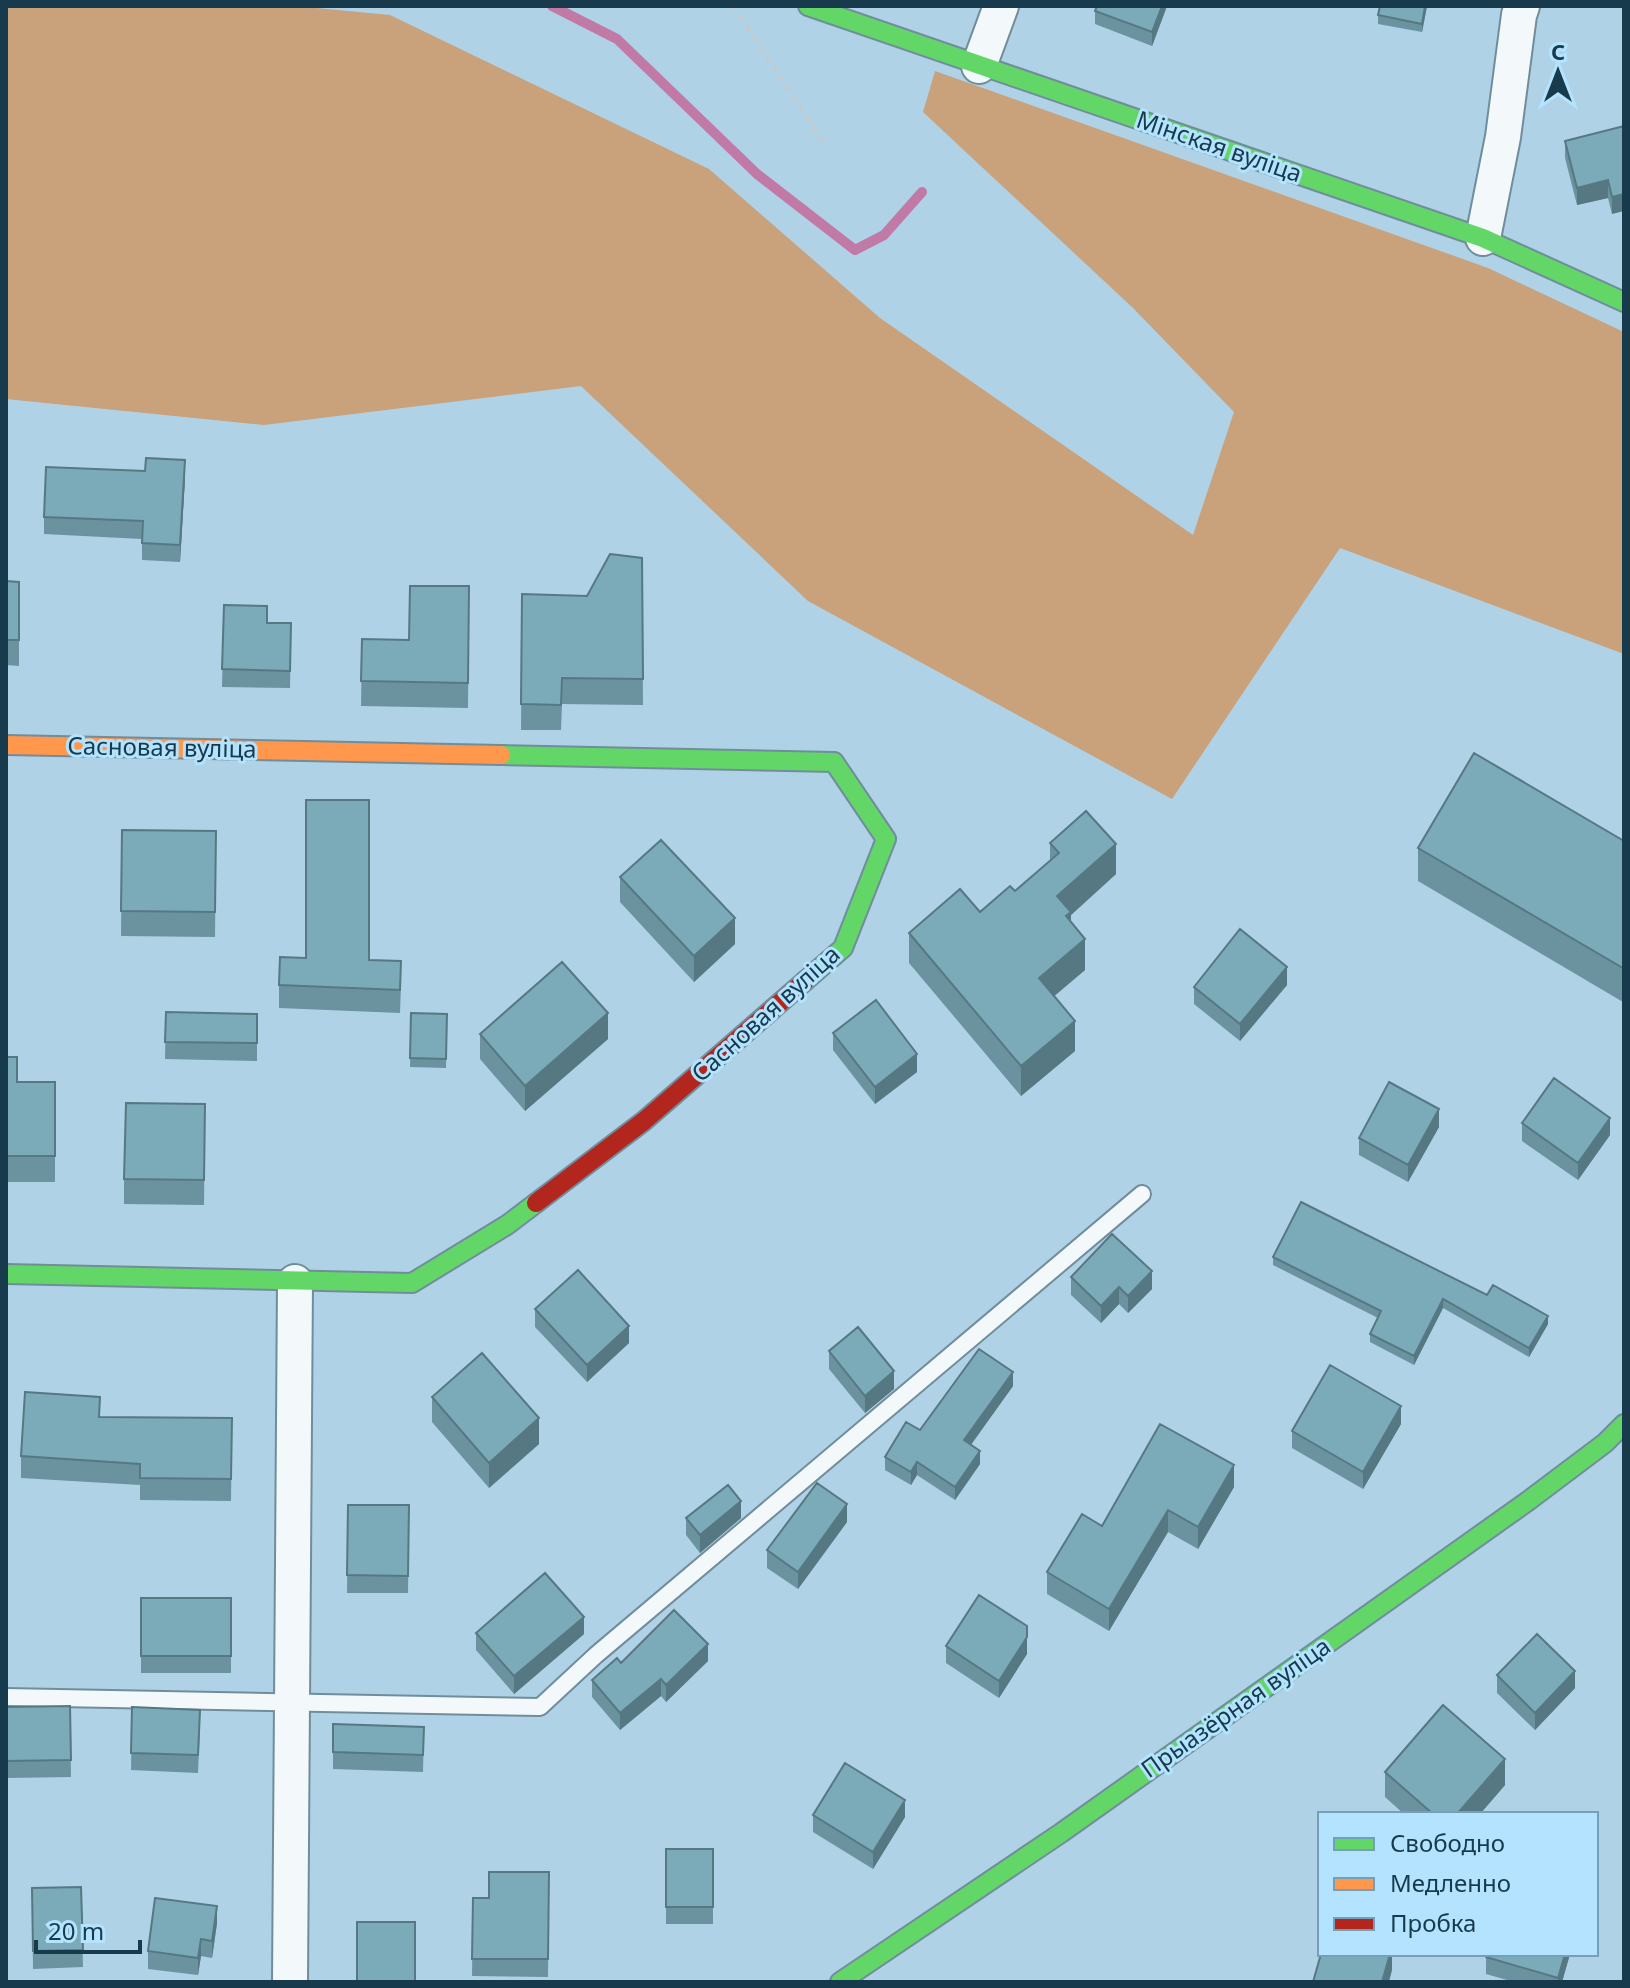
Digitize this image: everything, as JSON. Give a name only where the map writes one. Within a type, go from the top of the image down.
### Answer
[{"type":"street","name":"Мінская вуліца","points":[[808,6],[1483,238],[1624,302]]},
{"type":"street","points":[[979,66],[1001,6]]},
{"type":"street","points":[[1483,238],[1503,137],[1522,6]]},
{"type":"street","name":"Сасновая вуліца","points":[[6,745],[834,762],[886,839],[843,948],[644,1121],[507,1225],[412,1283],[6,1274]]},
{"type":"street","points":[[290,1982],[295,1282]]},
{"type":"street","name":"Прыазёрная вуліца","points":[[840,1982],[1061,1833],[1528,1501],[1605,1443],[1624,1424]]},
{"type":"lane","points":[[6,1697],[540,1707],[596,1655],[1142,1194]]},
{"type":"path","points":[[733,6],[827,147]]},
{"type":"shaded area","points":[[6,6],[306,7],[390,15],[709,169],[880,318],[1193,535],[1234,412],[1133,308],[923,112],[935,71],[1488,268],[1624,332],[1624,654],[1340,548],[1172,799],[808,601],[581,386],[264,425],[6,399]]},
{"type":"building","points":[[1097,6],[1162,6],[1152,32],[1095,11]]},
{"type":"building","points":[[1380,6],[1425,6],[1422,24],[1378,15]]},
{"type":"building","points":[[1624,126],[1624,194],[1612,197],[1608,180],[1577,188],[1565,141]]},
{"type":"building","points":[[146,458],[185,460],[180,545],[142,543],[143,521],[44,517],[46,467],[145,471]]},
{"type":"building","points":[[610,554],[642,558],[643,679],[562,678],[561,705],[521,704],[522,594],[587,596]]},
{"type":"building","points":[[6,581],[19,582],[19,640],[6,640]]},
{"type":"building","points":[[410,586],[469,586],[468,683],[361,681],[362,639],[409,640]]},
{"type":"building","points":[[224,605],[267,606],[267,623],[291,623],[290,671],[222,669]]},
{"type":"building","points":[[1474,753],[1624,841],[1623,968],[1418,848]]},
{"type":"building","points":[[306,800],[369,800],[369,960],[401,961],[400,990],[279,985],[280,957],[306,958]]},
{"type":"building","points":[[1086,811],[1116,844],[1057,896],[1071,912],[1066,916],[1085,939],[1039,978],[1075,1021],[1021,1066],[909,933],[960,889],[980,912],[1010,886],[1015,891],[1059,853],[1050,843]]},
{"type":"building","points":[[122,830],[216,831],[215,912],[121,911]]},
{"type":"building","points":[[661,840],[735,918],[694,956],[620,877]]},
{"type":"building","points":[[1240,929],[1287,967],[1240,1024],[1194,987]]},
{"type":"building","points":[[562,962],[608,1013],[525,1086],[480,1034]]},
{"type":"building","points":[[876,1000],[917,1054],[875,1087],[833,1033]]},
{"type":"building","points":[[166,1012],[257,1014],[257,1043],[165,1042]]},
{"type":"building","points":[[411,1013],[447,1014],[446,1059],[410,1058]]},
{"type":"building","points":[[6,1057],[17,1057],[17,1082],[55,1082],[55,1156],[6,1156]]},
{"type":"building","points":[[1554,1078],[1610,1118],[1578,1163],[1522,1123]]},
{"type":"building","points":[[1389,1082],[1439,1109],[1408,1165],[1359,1138]]},
{"type":"building","points":[[126,1103],[205,1104],[204,1180],[124,1179]]},
{"type":"building","points":[[1301,1202],[1487,1295],[1493,1285],[1548,1316],[1529,1348],[1443,1299],[1414,1356],[1370,1334],[1381,1311],[1273,1257]]},
{"type":"building","points":[[1112,1234],[1152,1271],[1128,1296],[1119,1287],[1101,1306],[1071,1277]]},
{"type":"building","points":[[578,1270],[629,1326],[587,1365],[535,1309]]},
{"type":"building","points":[[858,1327],[894,1371],[865,1396],[829,1351]]},
{"type":"building","points":[[979,1349],[1013,1372],[964,1440],[980,1451],[955,1487],[917,1462],[911,1472],[885,1457],[906,1422],[920,1430]]},
{"type":"building","points":[[482,1353],[539,1418],[489,1463],[432,1397]]},
{"type":"building","points":[[1330,1365],[1401,1406],[1363,1472],[1292,1431]]},
{"type":"building","points":[[25,1392],[100,1397],[99,1417],[232,1418],[231,1479],[140,1478],[140,1464],[21,1456]]},
{"type":"building","points":[[1160,1424],[1234,1465],[1198,1527],[1168,1510],[1109,1609],[1047,1572],[1082,1514],[1102,1526]]},
{"type":"building","points":[[817,1483],[847,1504],[798,1572],[767,1550]]},
{"type":"building","points":[[728,1485],[741,1501],[700,1535],[686,1518]]},
{"type":"building","points":[[348,1505],[409,1505],[408,1576],[347,1575]]},
{"type":"building","points":[[545,1573],[584,1617],[514,1676],[476,1633]]},
{"type":"building","points":[[979,1595],[1027,1626],[1027,1637],[999,1681],[946,1646]]},
{"type":"building","points":[[141,1598],[231,1598],[231,1656],[141,1656]]},
{"type":"building","points":[[674,1610],[708,1644],[666,1685],[661,1679],[620,1713],[592,1680],[617,1658],[621,1663]]},
{"type":"building","points":[[1537,1634],[1575,1671],[1535,1713],[1497,1675]]},
{"type":"building","points":[[1443,1705],[1505,1759],[1459,1812],[1431,1812],[1385,1772]]},
{"type":"building","points":[[70,1706],[71,1760],[6,1761],[6,1707]]},
{"type":"building","points":[[132,1707],[200,1710],[198,1755],[131,1753]]},
{"type":"building","points":[[333,1724],[424,1727],[423,1755],[333,1752]]},
{"type":"building","points":[[845,1763],[905,1800],[873,1852],[813,1815]]},
{"type":"building","points":[[666,1849],[713,1849],[713,1907],[666,1907]]},
{"type":"building","points":[[489,1872],[549,1872],[548,1959],[472,1959],[473,1898],[489,1898]]},
{"type":"building","points":[[81,1887],[83,1950],[33,1951],[32,1888]]},
{"type":"building","points":[[155,1898],[217,1906],[212,1941],[201,1939],[198,1958],[148,1951]]},
{"type":"building","points":[[357,1922],[415,1922],[415,1982],[357,1982]]},
{"type":"building","points":[[1320,1956],[1389,1956],[1382,1982],[1313,1982]]},
{"type":"building","points":[[1486,1956],[1564,1956],[1558,1978]]},
{"type":"waterway","points":[[552,6],[617,39],[757,174],[855,250],[884,235],[922,192]]},
{"type":"traffic: fast","points":[[808,6],[1483,238],[1624,302]]},
{"type":"traffic: fast","points":[[501,755],[834,762],[886,839],[843,948],[805,981]]},
{"type":"traffic: fast","points":[[6,1274],[412,1283],[507,1225],[536,1203]]},
{"type":"traffic: fast","points":[[840,1982],[1061,1833],[1528,1501],[1605,1443],[1624,1424]]},
{"type":"traffic: slow","points":[[6,745],[501,755]]},
{"type":"traffic: jam","points":[[536,1203],[644,1121],[805,981]]}]
